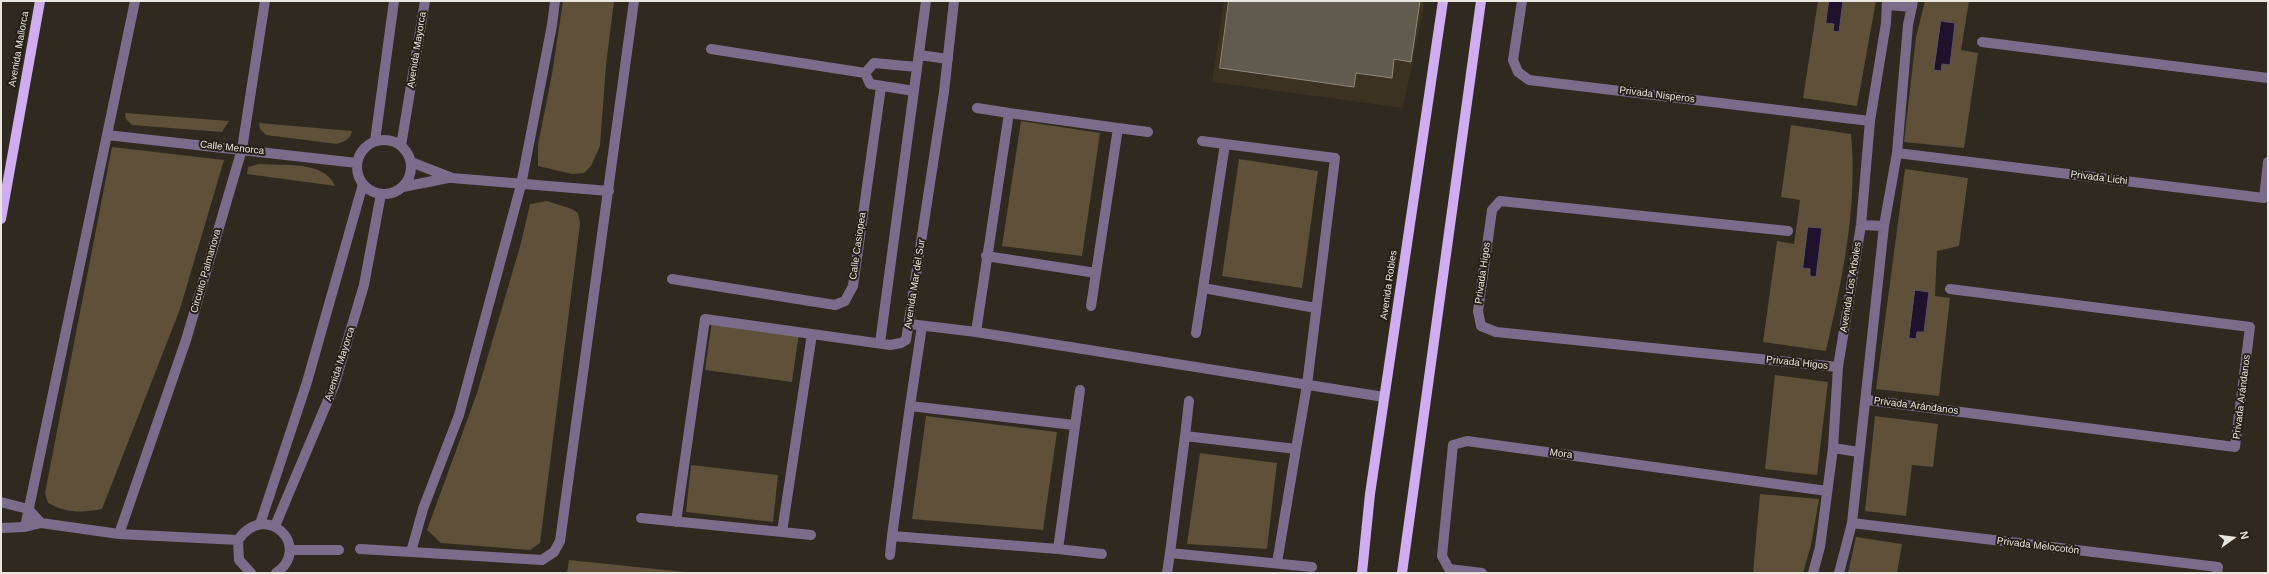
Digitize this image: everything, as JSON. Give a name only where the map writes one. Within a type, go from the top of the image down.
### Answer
[{"type":"main road","name":"Avenida Mallorca","points":[[1,219],[40,1]]},
{"type":"main road","name":"Avenida Robles","points":[[1362,573],[1370,494],[1443,1]]},
{"type":"main road","points":[[1402,573],[1481,1]]},
{"type":"street","points":[[24,527],[135,1]]},
{"type":"street","name":"Circuito Palmanova","points":[[119,534],[186,340],[242,149],[265,1]]},
{"type":"street","points":[[375,141],[394,1]]},
{"type":"street","name":"Avenida Mayorca","points":[[401,146],[425,1]]},
{"type":"street","points":[[411,552],[423,509],[459,415],[521,185],[552,25],[555,1]]},
{"type":"street","points":[[360,549],[542,560],[554,552],[560,542],[634,1]]},
{"type":"street","points":[[676,522],[705,319],[880,343],[926,1]]},
{"type":"street","name":"Avenida Mar del Sur","points":[[880,343],[901,343],[906,340],[910,324],[948,59],[954,1]]},
{"type":"street","name":"Privada Nisperos","points":[[1522,1],[1513,60],[1518,72],[1529,80],[1870,121]]},
{"type":"street","points":[[1840,573],[1852,523],[1859,452],[1867,400],[1884,226],[1897,153],[1908,25],[1912,4],[1887,3]]},
{"type":"street","name":"Avenida Los Arboles","points":[[1813,573],[1820,546],[1833,448],[1838,367],[1862,225],[1870,121],[1887,3]]},
{"type":"street","points":[[1982,42],[2268,78]]},
{"type":"street","points":[[711,49],[865,73]]},
{"type":"street","points":[[919,55],[948,59]]},
{"type":"street","points":[[865,73],[874,63],[917,67]]},
{"type":"street","points":[[865,73],[870,84],[880,87],[914,91]]},
{"type":"street","name":"Calle Casiopea","points":[[672,279],[835,306],[845,301],[853,286],[880,87]]},
{"type":"street","points":[[977,108],[1148,132]]},
{"type":"street","points":[[976,332],[986,256],[1009,112]]},
{"type":"street","points":[[1091,306],[1118,128]]},
{"type":"street","name":"Calle Menorca","points":[[107,135],[357,163]]},
{"type":"street","points":[[403,187],[410,176],[411,162],[406,150],[401,146],[384,140],[375,141],[363,150],[357,163],[358,174],[363,184],[371,191],[381,194],[389,194],[403,187],[452,178]]},
{"type":"street","points":[[1202,141],[1335,158],[1307,385],[1277,563]]},
{"type":"street","points":[[1196,333],[1225,144]]},
{"type":"street","name":"Privada Lichi","points":[[1897,153],[2264,198],[2268,162]]},
{"type":"street","points":[[411,162],[452,178],[521,185],[609,191]]},
{"type":"street","points":[[260,524],[307,382],[363,184]]},
{"type":"street","name":"Avenida Mayorca","points":[[275,526],[334,386],[364,285],[381,194]]},
{"type":"street","name":"Privada Higos","points":[[1788,231],[1500,201],[1492,210],[1478,312],[1481,326],[1496,332],[1838,367]]},
{"type":"street","points":[[1862,225],[1884,226]]},
{"type":"street","points":[[986,256],[1096,272]]},
{"type":"street","points":[[1203,288],[1316,308]]},
{"type":"street","name":"Privada Arándanos","points":[[1867,400],[2235,447],[2250,328],[1950,289]]},
{"type":"street","points":[[910,324],[976,332],[1384,397]]},
{"type":"street","points":[[890,555],[922,326]]},
{"type":"street","points":[[782,532],[812,334]]},
{"type":"street","points":[[1058,549],[1080,390]]},
{"type":"street","points":[[1167,573],[1189,401]]},
{"type":"street","points":[[910,406],[1074,425]]},
{"type":"street","points":[[1185,436],[1296,450]]},
{"type":"street","name":"Mora","points":[[1482,573],[1449,569],[1442,556],[1453,444],[1467,441],[1826,492]]},
{"type":"street","points":[[1833,448],[1859,452]]},
{"type":"street","points":[[1,502],[28,509],[41,523]]},
{"type":"street","points":[[641,518],[811,534]]},
{"type":"street","points":[[1,528],[24,527],[41,523],[119,534],[238,540]]},
{"type":"street","name":"Privada Melocotón","points":[[1852,523],[2218,567],[2217,573]]},
{"type":"street","points":[[251,573],[239,560],[238,540],[247,530],[260,524],[275,526],[286,536],[290,550],[284,567],[276,573]]},
{"type":"street","points":[[892,536],[1058,549],[1102,554]]},
{"type":"street","points":[[290,550],[339,550]]},
{"type":"street","points":[[1170,553],[1312,567]]},
{"type":"shaded area","points":[[563,1],[614,1],[606,65],[600,146],[591,166],[584,173],[572,174],[538,166],[538,145],[552,74]]},
{"type":"shaded area","points":[[1224,1],[1425,1],[1403,108],[1212,82]]},
{"type":"shaded area","points":[[1818,1],[1829,1],[1826,23],[1834,24],[1839,32],[1843,1],[1876,1],[1857,106],[1803,98]]},
{"type":"shaded area","points":[[1829,1],[1843,1],[1839,32],[1833,31],[1834,24],[1826,23]]},
{"type":"shaded area","points":[[1925,1],[1969,1],[1961,50],[1978,53],[1964,148],[1904,142],[1916,37]],"holes":[[[1941,22],[1955,24],[1949,65],[1942,63]]]},
{"type":"shaded area","points":[[1941,21],[1955,23],[1950,65],[1942,64],[1941,71],[1934,70]]},
{"type":"shaded area","points":[[125,113],[229,121],[222,132],[132,125],[126,119]]},
{"type":"shaded area","points":[[1021,121],[1100,133],[1082,256],[1002,246]]},
{"type":"shaded area","points":[[259,123],[352,131],[345,141],[337,144],[266,135],[260,129]]},
{"type":"shaded area","points":[[1791,125],[1851,134],[1853,161],[1847,243],[1838,298],[1826,351],[1763,342],[1777,241],[1794,244],[1800,200],[1781,197]],"holes":[[[1808,227],[1816,277],[1810,276],[1811,269],[1803,267]]]},
{"type":"shaded area","points":[[112,147],[224,160],[180,309],[102,509],[74,511],[61,509],[48,503],[45,493]]},
{"type":"shaded area","points":[[1239,159],[1318,171],[1302,288],[1222,276]]},
{"type":"shaded area","points":[[259,164],[291,165],[313,168],[330,178],[335,186],[247,174],[248,167]]},
{"type":"shaded area","points":[[1905,169],[1968,178],[1959,246],[1937,251],[1935,296],[1950,298],[1939,396],[1876,389]]},
{"type":"shaded area","points":[[547,201],[572,209],[578,213],[580,224],[540,543],[530,550],[441,543],[427,530],[477,393],[521,243],[530,204]]},
{"type":"shaded area","points":[[1808,227],[1822,228],[1816,277],[1810,276],[1810,269],[1803,268]]},
{"type":"shaded area","points":[[1915,290],[1929,292],[1924,332],[1917,332],[1916,339],[1909,338]]},
{"type":"shaded area","points":[[712,321],[799,333],[792,382],[705,370]]},
{"type":"shaded area","points":[[1775,375],[1828,382],[1817,475],[1765,469]]},
{"type":"shaded area","points":[[926,416],[1057,432],[1043,530],[912,519]]},
{"type":"shaded area","points":[[1875,416],[1938,424],[1933,467],[1912,465],[1906,516],[1865,511]]},
{"type":"shaded area","points":[[1200,453],[1277,463],[1267,549],[1187,544]]},
{"type":"shaded area","points":[[691,465],[778,475],[773,522],[686,512]]},
{"type":"shaded area","points":[[1760,494],[1819,499],[1811,545],[1803,573],[1753,573]]},
{"type":"shaded area","points":[[1856,537],[1902,544],[1897,573],[1848,573]]},
{"type":"shaded area","points":[[569,560],[695,573],[567,573]]},
{"type":"building","points":[[1229,1],[1420,1],[1411,62],[1394,59],[1392,78],[1356,73],[1354,87],[1220,68]]}]
